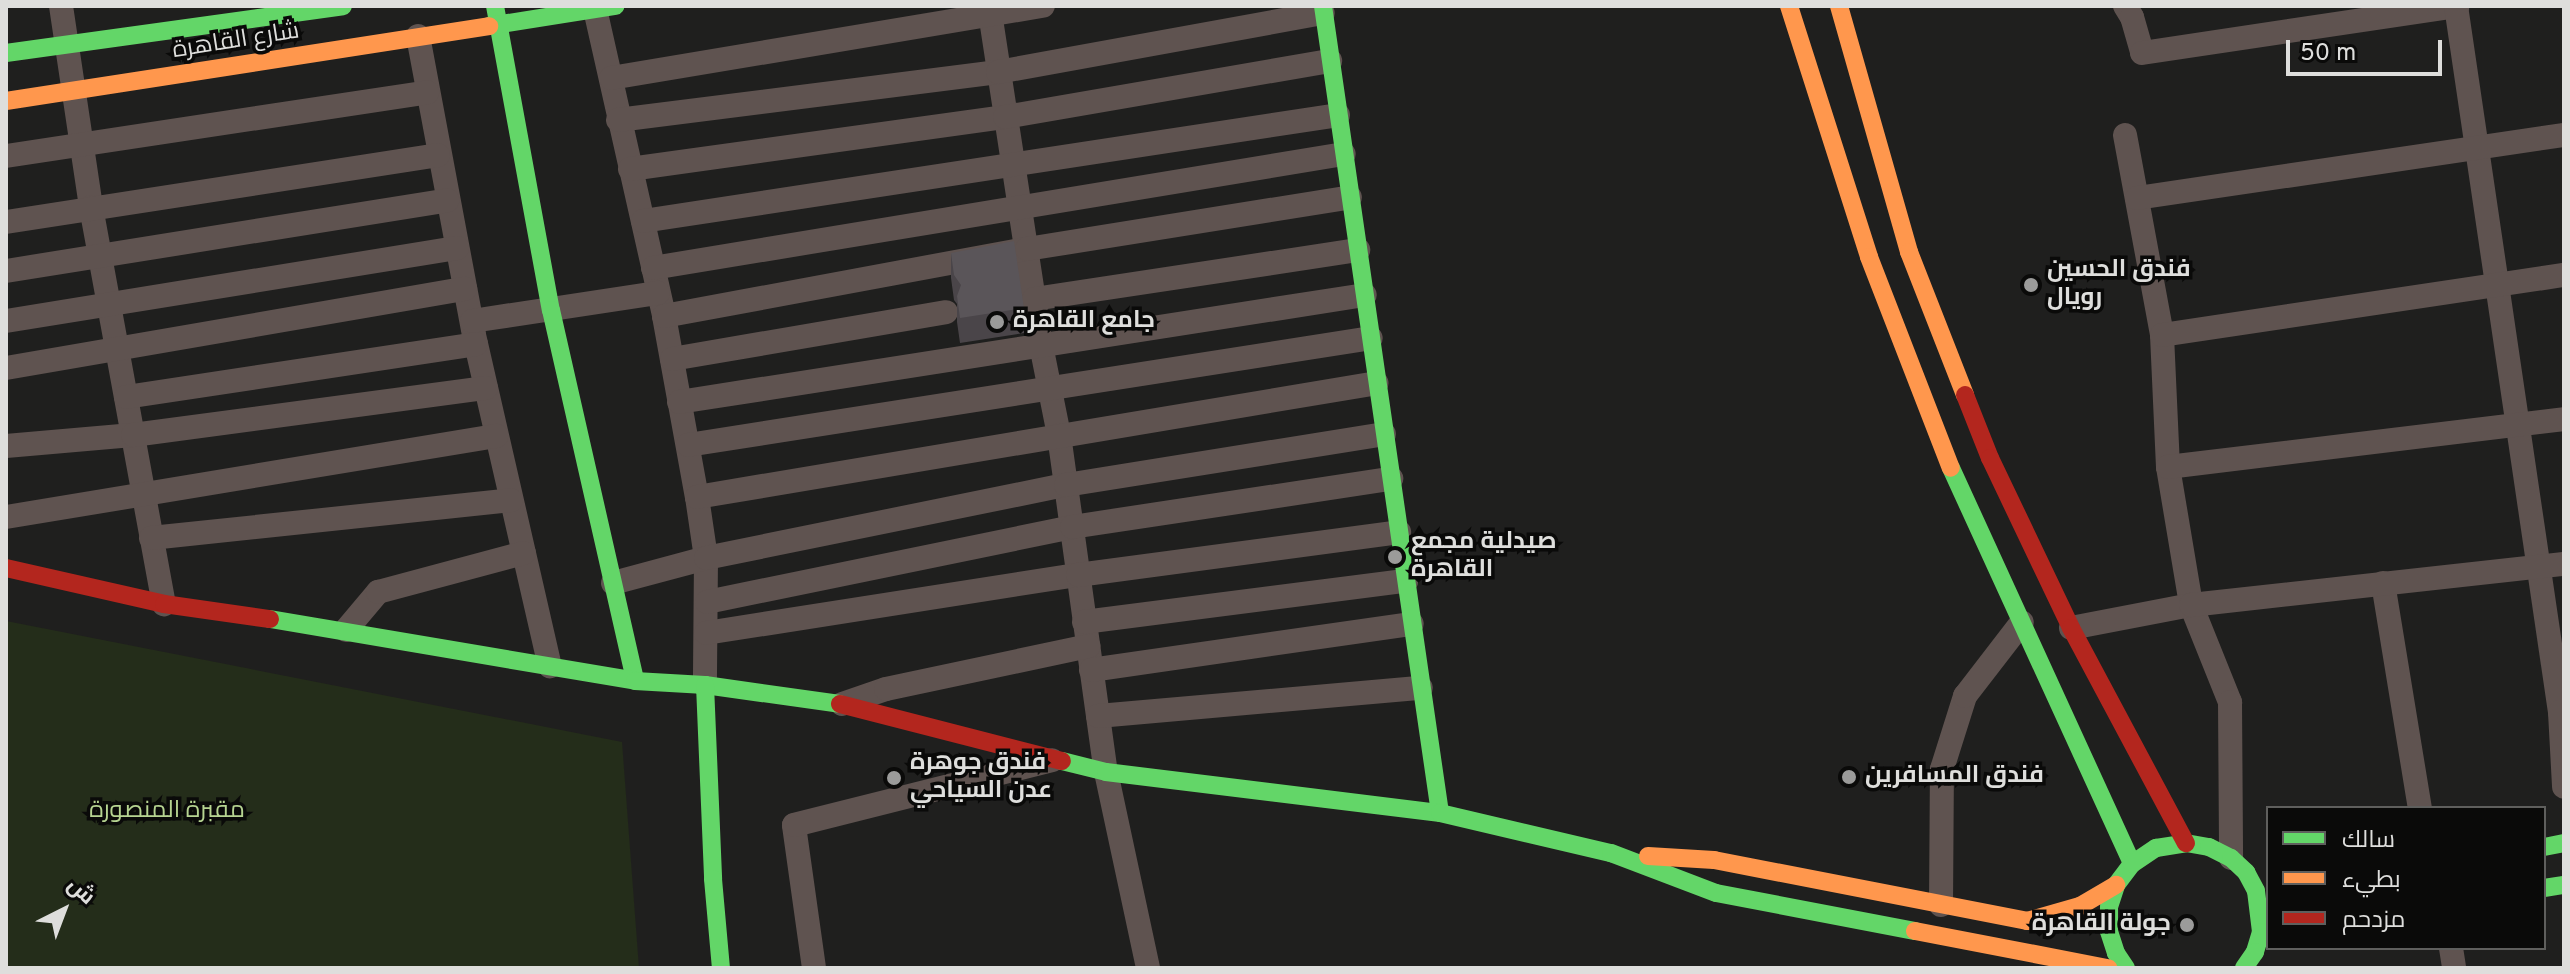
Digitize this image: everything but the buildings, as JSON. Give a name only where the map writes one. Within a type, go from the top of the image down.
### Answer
[{"type":"main road","name":"شارع القاهرة","points":[[6,53],[343,6]]},
{"type":"main road","points":[[1789,6],[1869,257],[1953,473],[2132,864]]},
{"type":"main road","points":[[1839,6],[1909,252],[1990,458],[2071,628],[2186,843]]},
{"type":"main road","name":"شارع القاهرة","points":[[6,101],[73,93],[418,36],[496,15],[605,8]]},
{"type":"main road","points":[[1323,9],[1440,813]]},
{"type":"main road","points":[[496,15],[551,310],[635,681]]},
{"type":"main road","points":[[6,568],[164,604],[346,630],[635,681],[705,685],[842,704],[1106,772],[1440,813],[1611,853],[1716,893],[2108,968]]},
{"type":"main road","points":[[705,685],[713,879],[721,968]]},
{"type":"main road","points":[[2126,968],[2116,953],[2109,931],[2109,907],[2116,885],[2132,864],[2156,848],[2186,843],[2209,847],[2266,870]]},
{"type":"main road","points":[[1611,853],[1714,860],[2027,921],[2080,906],[2116,885]]},
{"type":"main road","points":[[2231,858],[2246,872],[2256,891],[2261,911],[2262,949],[2244,968]]},
{"type":"main road","points":[[2026,951],[2050,968]]},
{"type":"street","points":[[61,6],[91,207],[164,604]]},
{"type":"street","points":[[611,78],[989,9],[1043,6]]},
{"type":"street","points":[[2125,6],[2132,17],[2142,53],[2457,6],[2562,712],[2564,787]]},
{"type":"street","points":[[605,8],[618,120],[661,305],[697,497],[706,558],[705,685]]},
{"type":"street","points":[[989,9],[1041,345],[1059,435],[1106,772],[1148,968]]},
{"type":"street","points":[[618,120],[998,72],[1323,9]]},
{"type":"street","points":[[418,36],[438,155],[474,332],[550,666]]},
{"type":"street","points":[[630,169],[1005,117],[1330,61]]},
{"type":"street","points":[[6,156],[427,92]]},
{"type":"street","points":[[643,221],[1338,115]]},
{"type":"street","points":[[2125,135],[2162,335],[2168,467],[2191,605],[2230,702],[2231,858]]},
{"type":"street","points":[[2137,198],[2564,135]]},
{"type":"street","points":[[653,268],[1344,154]]},
{"type":"street","points":[[6,222],[438,155]]},
{"type":"street","points":[[126,397],[474,332],[551,310],[661,305],[1350,197]]},
{"type":"street","points":[[6,271],[99,253],[447,200]]},
{"type":"street","points":[[6,321],[457,248]]},
{"type":"street","points":[[1034,299],[1358,250]]},
{"type":"street","points":[[2162,335],[2564,275]]},
{"type":"street","points":[[6,368],[465,289]]},
{"type":"street","points":[[679,402],[1365,295]]},
{"type":"street","points":[[672,359],[946,312]]},
{"type":"street","points":[[688,445],[1371,338]]},
{"type":"street","points":[[697,497],[1377,383]]},
{"type":"street","points":[[6,446],[133,435],[486,388]]},
{"type":"street","points":[[2168,467],[2518,427],[2564,419]]},
{"type":"street","points":[[613,583],[706,558],[1066,485],[1384,434]]},
{"type":"street","points":[[6,517],[496,436]]},
{"type":"street","points":[[707,602],[1072,527],[1391,479]]},
{"type":"street","points":[[151,538],[511,500]]},
{"type":"street","points":[[706,633],[1078,575],[1399,532]]},
{"type":"street","points":[[346,630],[378,592],[524,553]]},
{"type":"street","points":[[2071,628],[2191,605],[2564,564]]},
{"type":"street","points":[[842,704],[1086,634],[1406,581]]},
{"type":"street","points":[[2383,583],[2420,806]]},
{"type":"street","points":[[1941,905],[1942,769],[1965,696],[2022,622]]},
{"type":"street","points":[[1091,670],[1412,624]]},
{"type":"street","points":[[1098,716],[1421,688]]},
{"type":"street","points":[[814,968],[794,825],[1056,759]]},
{"type":"green space","name":"مقبرة المنصورة","points":[[6,621],[622,742],[639,968],[6,968]]},
{"type":"traffic: fast","points":[[6,53],[343,6]]},
{"type":"traffic: fast","points":[[495,6],[551,310],[635,681]]},
{"type":"traffic: fast","points":[[489,26],[615,6]]},
{"type":"traffic: fast","points":[[1323,6],[1440,813]]},
{"type":"traffic: fast","points":[[1951,468],[2132,864]]},
{"type":"traffic: fast","points":[[270,619],[635,681],[705,685],[840,704]]},
{"type":"traffic: fast","points":[[705,685],[713,879],[721,968]]},
{"type":"traffic: fast","points":[[1062,761],[1106,772],[1440,813],[1611,853],[1716,893],[1915,931]]},
{"type":"traffic: fast","points":[[2126,968],[2116,953],[2109,931],[2109,907],[2116,885],[2132,864],[2156,848],[2186,843],[2209,847],[2231,858],[2246,872],[2256,891],[2261,932],[2255,952],[2244,968]]},
{"type":"traffic: fast","points":[[2546,847],[2564,843]]},
{"type":"traffic: fast","points":[[2546,888],[2564,885]]},
{"type":"traffic: slow","points":[[1789,6],[1869,257],[1951,468]]},
{"type":"traffic: slow","points":[[1839,6],[1909,252],[1965,395]]},
{"type":"traffic: slow","points":[[6,101],[489,26]]},
{"type":"traffic: slow","points":[[1648,856],[1714,860],[2027,921],[2080,906],[2116,885]]},
{"type":"traffic: slow","points":[[1915,931],[2108,968]]},
{"type":"traffic: jam","points":[[1965,395],[1990,458],[2071,628],[2186,843]]},
{"type":"traffic: jam","points":[[6,568],[164,604],[270,619]]},
{"type":"traffic: jam","points":[[840,704],[1062,761]]},
{"type":"place","name":"فندق الحسين رويال","points":[[2031,285]]},
{"type":"place","name":"جامع القاهرة","points":[[997,322]]},
{"type":"place","name":"صيدلية مجمع القاهرة","points":[[1395,557]]},
{"type":"place","name":"فندق المسافرين","points":[[1849,777]]},
{"type":"place","name":"فندق جوهرة عدن السياحي","points":[[894,778]]},
{"type":"place","name":"جولة القاهرة","points":[[2187,925]]}]
